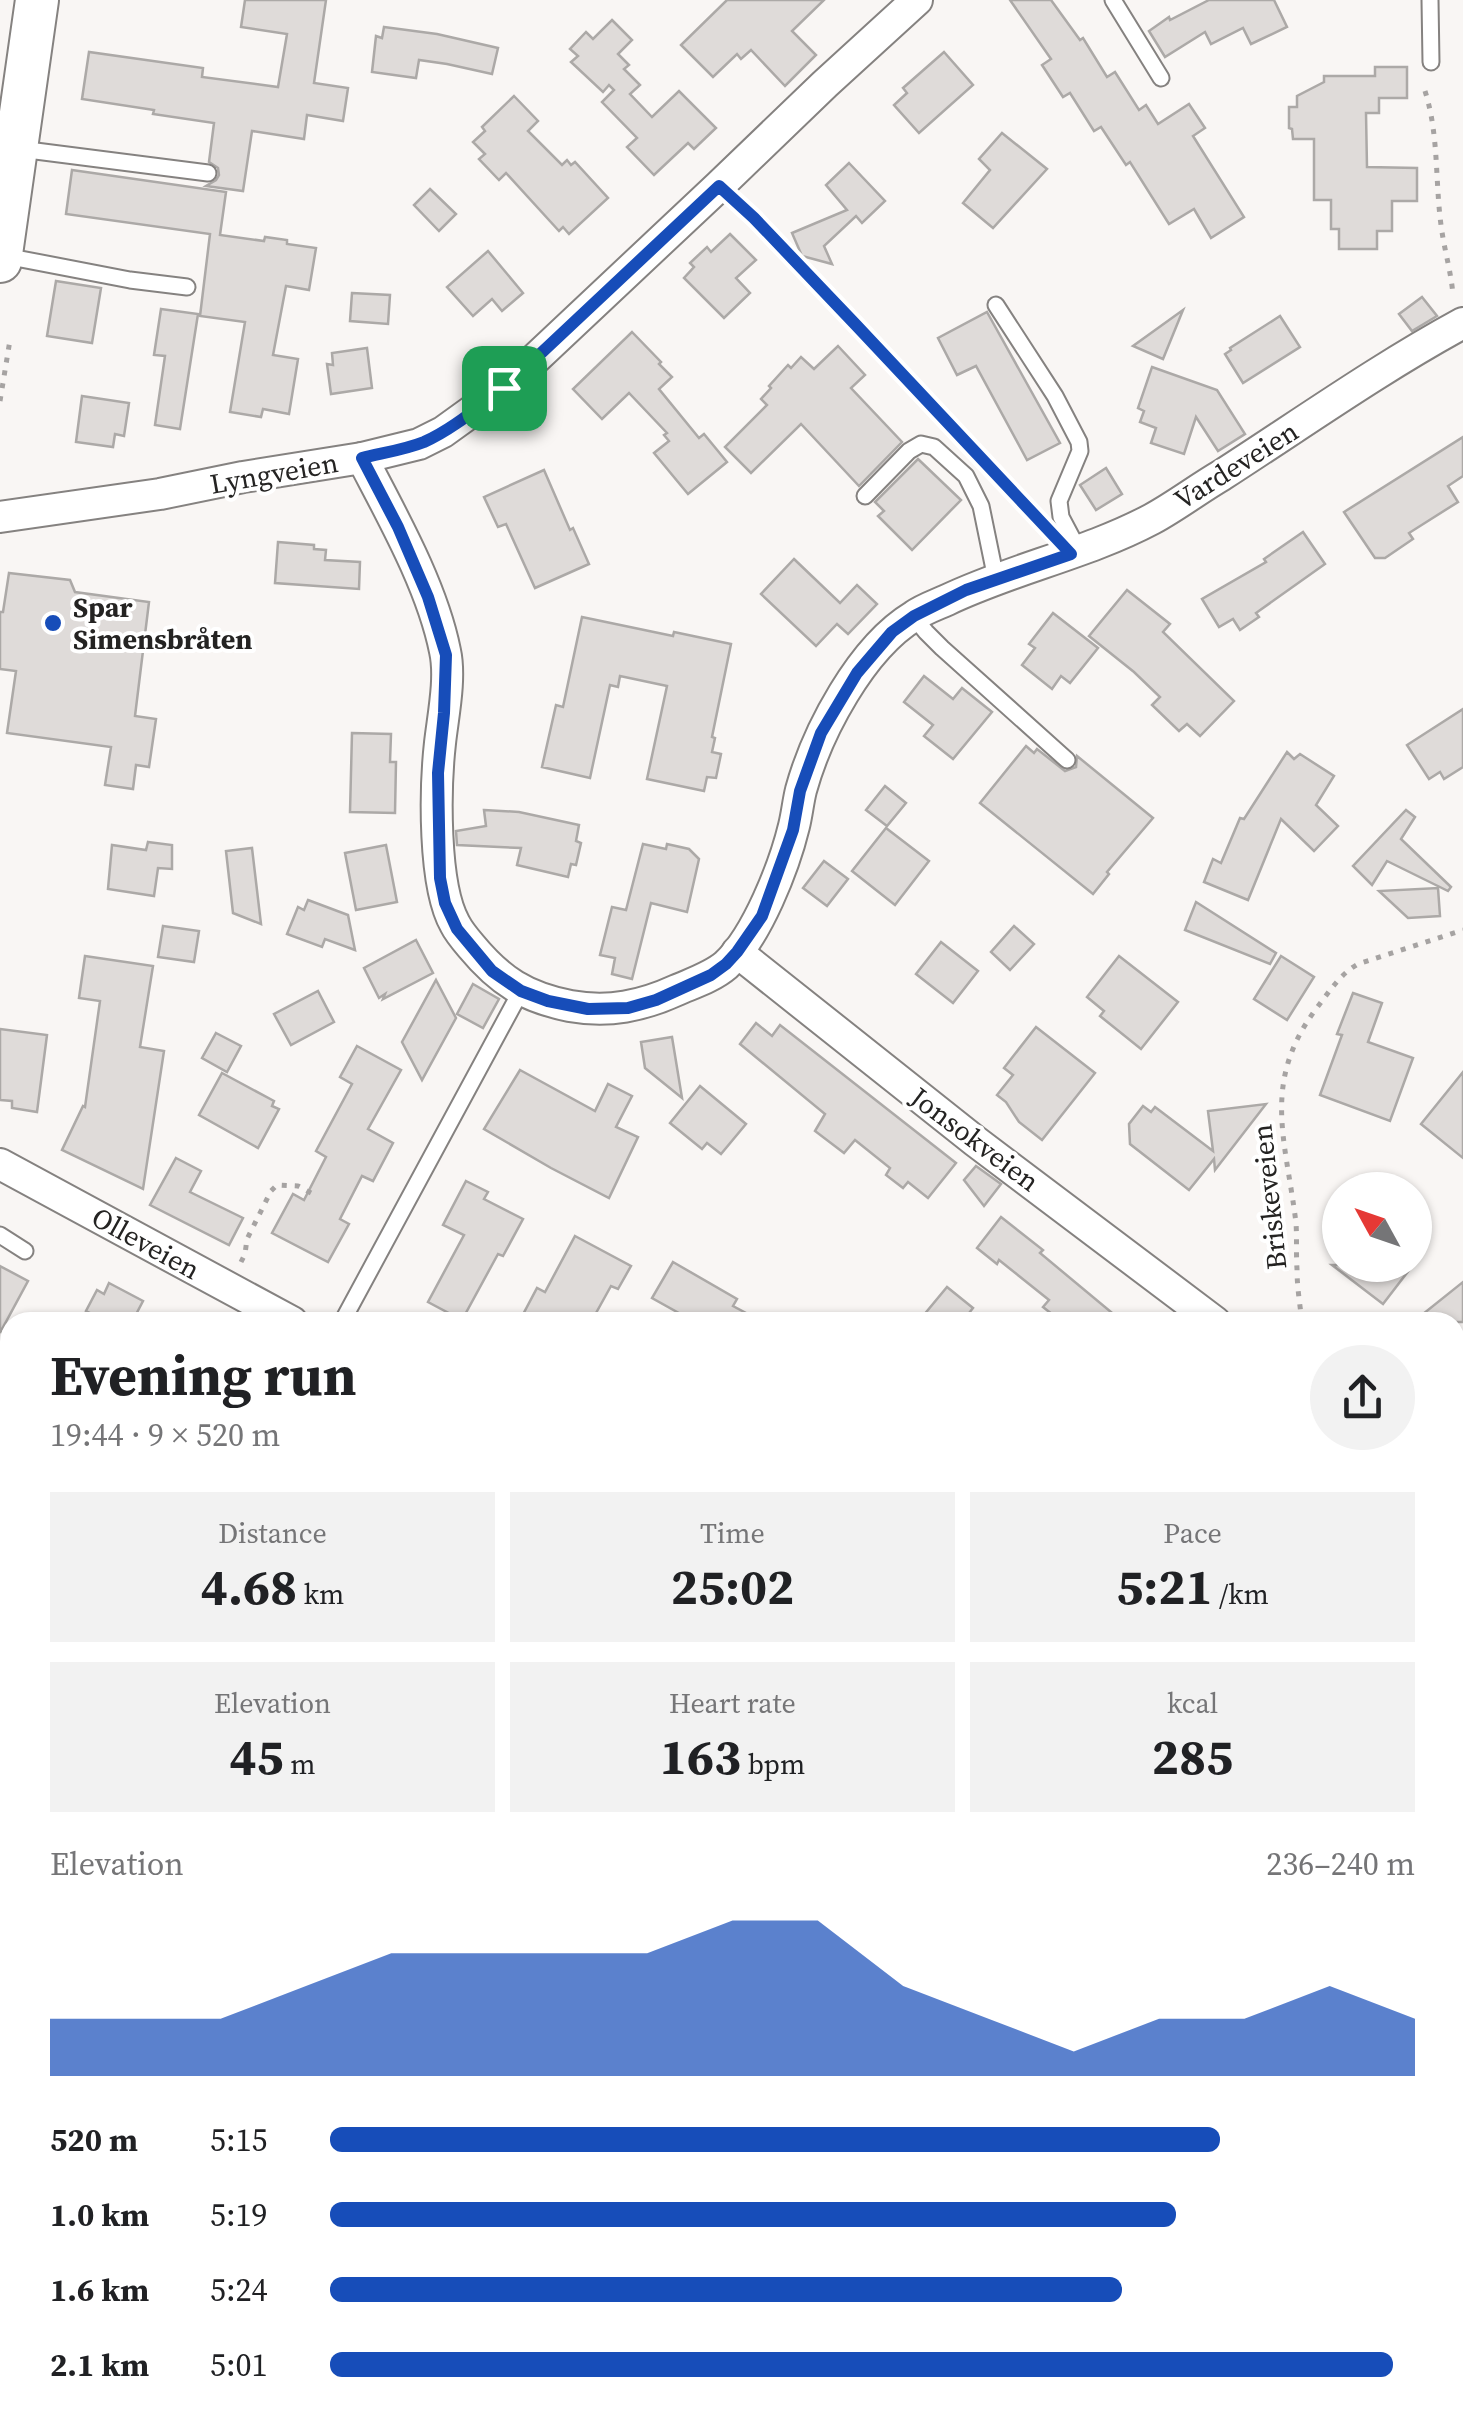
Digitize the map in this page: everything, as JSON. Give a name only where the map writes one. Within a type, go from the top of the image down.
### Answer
[{"type":"street","points":[[0,258],[4,203],[16,148],[37,0]]},
{"type":"street","name":"Lyngveien","points":[[0,516],[160,494],[362,458],[419,444],[444,432],[488,400],[917,0]]},
{"type":"street","name":"Vardeveien","points":[[362,458],[398,527],[446,655],[438,773],[440,878],[445,903],[457,929],[492,971],[521,991],[588,1009],[628,1008],[711,975],[737,952],[762,916],[793,830],[800,791],[821,733],[857,673],[892,632],[914,616],[996,579],[1104,542],[1155,517],[1411,354],[1458,311]]},
{"type":"street","name":"Jonsokveien","points":[[737,952],[975,1141],[1202,1312]]},
{"type":"street","name":"Olleveien","points":[[0,1164],[274,1312]]},
{"type":"lane","points":[[1113,0],[1160,78]]},
{"type":"lane","points":[[1430,0],[1431,62]]},
{"type":"lane","points":[[16,148],[208,174]]},
{"type":"lane","points":[[0,258],[187,287]]},
{"type":"lane","points":[[996,305],[1055,396],[1079,442],[1080,451],[1059,501],[1075,552]]},
{"type":"lane","points":[[864,496],[909,451],[921,444],[934,447],[966,476],[982,506],[996,579]]},
{"type":"lane","points":[[914,616],[942,648],[1068,760]]},
{"type":"lane","points":[[347,1312],[521,991]]},
{"type":"lane","points":[[0,1235],[25,1251]]},
{"type":"path","points":[[1425,91],[1436,144],[1441,226],[1458,311]]},
{"type":"path","points":[[719,186],[1075,552]]},
{"type":"path","points":[[0,400],[10,340]]},
{"type":"path","name":"Briskeveien","points":[[1301,1312],[1296,1225],[1281,1132],[1281,1098],[1289,1056],[1311,1016],[1348,970],[1463,930]]},
{"type":"path","points":[[241,1262],[247,1239],[277,1185],[298,1186],[314,1194]]},
{"type":"building","points":[[245,0],[326,0],[314,83],[348,88],[343,121],[307,115],[304,139],[252,131],[243,191],[206,186],[219,175],[218,168],[209,162],[214,123],[82,99],[89,52],[203,68],[202,77],[278,87],[287,34],[241,27]]},
{"type":"building","points":[[727,0],[824,0],[792,31],[816,55],[785,86],[751,50],[741,59],[737,54],[713,77],[681,45]]},
{"type":"building","points":[[1010,0],[1051,0],[1080,40],[1083,38],[1107,77],[1115,72],[1139,110],[1146,105],[1158,124],[1189,104],[1205,128],[1193,136],[1244,217],[1211,238],[1194,209],[1169,224],[1130,162],[1126,165],[1101,127],[1094,131],[1070,93],[1063,97],[1042,65],[1051,59]]},
{"type":"building","points":[[1209,0],[1274,0],[1287,27],[1251,44],[1243,28],[1211,44],[1205,32],[1165,57],[1149,31],[1169,17],[1170,20]]},
{"type":"building","points":[[612,20],[632,40],[618,54],[629,65],[624,69],[640,85],[630,94],[652,117],[679,91],[716,128],[694,149],[688,143],[654,175],[627,147],[637,138],[602,102],[614,90],[609,85],[603,92],[571,62],[578,56],[570,49],[586,32],[593,39]]},
{"type":"building","points":[[384,27],[498,48],[492,74],[419,60],[416,78],[372,72],[376,36],[382,38]]},
{"type":"building","points":[[944,52],[973,85],[919,133],[894,105],[907,93],[903,88]]},
{"type":"building","points":[[1375,67],[1407,67],[1407,98],[1379,98],[1379,113],[1366,113],[1367,167],[1417,168],[1417,201],[1392,201],[1392,231],[1377,231],[1377,249],[1339,249],[1339,229],[1331,229],[1331,200],[1314,200],[1314,139],[1293,139],[1289,107],[1297,107],[1297,96],[1324,82],[1324,76],[1375,76]]},
{"type":"building","points":[[514,96],[538,121],[528,131],[562,165],[567,160],[571,165],[575,162],[608,198],[569,234],[563,227],[559,231],[506,173],[499,180],[479,159],[485,154],[473,142],[485,131],[482,127]]},
{"type":"building","points":[[1002,133],[1047,169],[993,228],[963,203],[990,170],[979,159]]},
{"type":"building","points":[[849,163],[885,201],[862,223],[856,216],[824,246],[832,264],[802,256],[792,233],[847,210],[826,185]]},
{"type":"building","points":[[72,170],[226,192],[220,235],[264,241],[265,237],[316,248],[309,290],[286,286],[273,355],[298,359],[289,414],[263,409],[261,417],[230,412],[245,322],[200,316],[210,234],[66,214]]},
{"type":"building","points":[[430,189],[456,214],[439,231],[414,205]]},
{"type":"building","points":[[730,234],[756,260],[736,278],[750,293],[724,318],[684,278],[694,267],[690,263],[707,247],[711,252]]},
{"type":"building","points":[[488,251],[523,293],[502,311],[492,299],[473,316],[447,287]]},
{"type":"building","points":[[56,281],[101,288],[92,343],[47,336]]},
{"type":"building","points":[[352,293],[390,295],[388,324],[350,321]]},
{"type":"building","points":[[1422,297],[1437,316],[1412,331],[1399,314]]},
{"type":"building","points":[[161,309],[198,314],[180,429],[155,425],[165,356],[154,355]]},
{"type":"building","points":[[1183,310],[1163,359],[1133,346]]},
{"type":"building","points":[[987,312],[1060,443],[1027,460],[976,366],[957,375],[938,338]]},
{"type":"building","points":[[1280,316],[1300,347],[1243,383],[1225,354]]},
{"type":"building","points":[[632,332],[672,377],[659,389],[699,438],[704,434],[727,462],[688,494],[654,453],[669,441],[664,435],[667,433],[629,393],[602,419],[573,389]]},
{"type":"building","points":[[838,346],[865,375],[851,388],[902,442],[859,486],[801,424],[751,473],[725,447],[767,405],[761,399],[788,365],[791,368],[801,357],[814,369]]},
{"type":"building","points":[[367,348],[372,388],[331,394],[327,364],[333,365],[332,353]]},
{"type":"building","points":[[1152,367],[1217,390],[1245,434],[1218,451],[1196,417],[1184,454],[1151,443],[1156,428],[1140,422],[1144,411],[1138,408]]},
{"type":"building","points":[[82,396],[129,403],[124,436],[115,434],[113,447],[76,442]]},
{"type":"building","points":[[1463,437],[1463,476],[1448,486],[1458,502],[1409,533],[1413,539],[1385,558],[1375,558],[1344,512]]},
{"type":"building","points":[[918,459],[961,500],[912,550],[878,516],[884,511],[875,502]]},
{"type":"building","points":[[1106,468],[1122,494],[1096,510],[1080,485]]},
{"type":"building","points":[[544,470],[589,564],[535,588],[506,524],[498,527],[484,497]]},
{"type":"building","points":[[1303,532],[1325,564],[1256,613],[1259,617],[1240,630],[1233,619],[1219,627],[1202,599],[1266,562],[1264,559]]},
{"type":"building","points":[[278,542],[314,545],[314,549],[326,550],[325,560],[360,562],[359,589],[275,583]]},
{"type":"building","points":[[794,559],[840,603],[857,585],[877,604],[848,634],[837,624],[816,646],[761,594]]},
{"type":"building","points":[[9,573],[70,580],[75,592],[149,602],[135,716],[156,719],[149,767],[136,765],[133,789],[105,785],[111,747],[7,733],[16,671],[0,669],[0,612]]},
{"type":"building","points":[[1127,590],[1170,624],[1163,632],[1234,701],[1200,736],[1187,724],[1179,731],[1152,705],[1160,697],[1089,636]]},
{"type":"building","points":[[1053,613],[1098,648],[1070,683],[1061,676],[1052,689],[1022,665],[1035,648],[1029,644]]},
{"type":"building","points":[[582,617],[731,644],[712,737],[712,752],[721,754],[716,778],[707,777],[704,791],[647,779],[667,686],[620,676],[618,687],[610,685],[590,778],[542,767],[556,705],[563,707]]},
{"type":"building","points":[[924,676],[953,699],[962,688],[992,712],[953,759],[924,736],[933,725],[904,702]]},
{"type":"building","points":[[1463,709],[1463,767],[1444,779],[1440,772],[1429,779],[1407,745]]},
{"type":"building","points":[[352,733],[391,734],[390,762],[396,762],[395,813],[350,812]]},
{"type":"building","points":[[1026,746],[1034,753],[1037,749],[1065,771],[1076,767],[1077,756],[1153,818],[1093,894],[980,803]]},
{"type":"building","points":[[1287,752],[1294,759],[1300,754],[1334,776],[1316,805],[1338,826],[1314,851],[1281,819],[1248,900],[1204,882],[1213,859],[1221,863],[1240,818],[1244,819]]},
{"type":"building","points":[[885,786],[906,803],[887,826],[866,810]]},
{"type":"building","points":[[484,810],[519,812],[579,825],[576,841],[581,843],[576,865],[571,864],[568,877],[517,865],[521,848],[457,845],[456,831],[486,826]]},
{"type":"building","points":[[1406,810],[1415,817],[1401,839],[1451,887],[1448,891],[1387,861],[1372,885],[1353,866]]},
{"type":"building","points":[[886,828],[929,861],[895,905],[852,871]]},
{"type":"building","points":[[148,842],[172,845],[172,869],[158,868],[154,896],[108,889],[112,845],[146,850]]},
{"type":"building","points":[[643,844],[689,849],[699,859],[687,912],[651,903],[632,979],[612,974],[615,958],[600,955],[612,907],[626,910]]},
{"type":"building","points":[[386,845],[397,902],[356,910],[345,853]]},
{"type":"building","points":[[252,848],[261,924],[233,913],[226,851]]},
{"type":"building","points":[[824,861],[848,879],[827,906],[803,888]]},
{"type":"building","points":[[1438,888],[1440,916],[1408,918],[1379,891]]},
{"type":"building","points":[[308,900],[348,915],[355,950],[325,939],[322,947],[287,934],[298,907],[304,910]]},
{"type":"building","points":[[1196,902],[1276,953],[1270,964],[1185,930]]},
{"type":"building","points":[[163,926],[199,931],[194,962],[158,957]]},
{"type":"building","points":[[1014,926],[1034,944],[1010,970],[991,952]]},
{"type":"building","points":[[416,940],[433,973],[379,998],[364,968]]},
{"type":"building","points":[[941,942],[978,971],[953,1003],[916,974]]},
{"type":"building","points":[[85,956],[153,966],[140,1047],[164,1051],[143,1189],[62,1150],[85,1107],[100,1001],[79,998]]},
{"type":"building","points":[[1119,956],[1178,1002],[1141,1049],[1100,1016],[1104,1011],[1087,997]]},
{"type":"building","points":[[1281,956],[1314,977],[1287,1020],[1254,999]]},
{"type":"building","points":[[436,980],[456,1018],[422,1080],[402,1042]]},
{"type":"building","points":[[473,984],[499,999],[483,1028],[457,1014]]},
{"type":"building","points":[[318,991],[334,1022],[291,1045],[274,1014]]},
{"type":"building","points":[[1353,993],[1382,1003],[1368,1042],[1413,1058],[1390,1121],[1320,1095]]},
{"type":"building","points":[[756,1023],[772,1036],[780,1025],[956,1163],[928,1198],[908,1182],[903,1188],[886,1175],[890,1168],[855,1140],[844,1153],[815,1131],[825,1114],[740,1044]]},
{"type":"building","points":[[1036,1027],[1095,1073],[1042,1140],[1019,1122],[997,1095],[1013,1075],[1004,1068]]},
{"type":"building","points":[[0,1029],[47,1035],[37,1112],[12,1108],[12,1101],[0,1100]]},
{"type":"building","points":[[216,1033],[241,1046],[227,1072],[202,1058]]},
{"type":"building","points":[[672,1037],[682,1098],[645,1068],[641,1042]]},
{"type":"building","points":[[357,1046],[401,1070],[368,1129],[393,1143],[373,1181],[362,1176],[340,1219],[349,1224],[328,1262],[272,1233],[293,1194],[304,1200],[326,1157],[316,1151],[352,1084],[340,1077]]},
{"type":"building","points":[[520,1070],[595,1111],[608,1084],[632,1096],[616,1127],[638,1137],[609,1198],[484,1129]]},
{"type":"building","points":[[1463,1072],[1463,1158],[1421,1124]]},
{"type":"building","points":[[222,1073],[274,1101],[272,1106],[279,1109],[258,1148],[199,1115]]},
{"type":"building","points":[[700,1086],[746,1124],[721,1154],[707,1143],[702,1149],[670,1123]]},
{"type":"building","points":[[1266,1104],[1215,1170],[1214,1159],[1189,1190],[1130,1144],[1129,1124],[1143,1106],[1151,1112],[1155,1107],[1213,1151],[1208,1111]]},
{"type":"building","points":[[176,1158],[201,1171],[190,1192],[243,1218],[229,1245],[150,1205]]},
{"type":"building","points":[[976,1166],[1001,1184],[984,1206],[964,1180]]},
{"type":"building","points":[[466,1181],[488,1192],[484,1199],[523,1219],[503,1256],[498,1254],[466,1312],[447,1312],[428,1302],[464,1235],[443,1225]]},
{"type":"building","points":[[1001,1217],[1111,1312],[1049,1312],[1043,1307],[1049,1300],[999,1260],[997,1264],[977,1248]]},
{"type":"building","points":[[575,1236],[631,1266],[618,1289],[611,1286],[597,1312],[524,1312],[537,1288],[545,1292]]},
{"type":"building","points":[[673,1262],[737,1299],[733,1306],[744,1312],[677,1312],[652,1298]]},
{"type":"building","points":[[0,1266],[28,1281],[11,1312],[0,1312]]},
{"type":"building","points":[[1354,1282],[1400,1282],[1383,1304]]},
{"type":"building","points":[[1463,1282],[1463,1312],[1426,1312]]},
{"type":"building","points":[[109,1283],[143,1301],[137,1312],[86,1311],[97,1290],[104,1294]]},
{"type":"building","points":[[947,1287],[973,1308],[970,1312],[926,1312]]},
{"type":"place","name":"Spar Simensbråten","points":[[53,623]]},
{"type":"route","points":[[719,186],[754,218],[1071,554],[966,590],[914,616],[892,632],[857,673],[821,733],[800,791],[793,830],[762,916],[737,952],[711,975],[628,1008],[588,1009],[548,1001],[521,991],[492,971],[457,929],[445,903],[440,878],[438,773],[446,655],[428,597],[362,458],[419,444],[444,432],[504,388],[719,186]]}]
